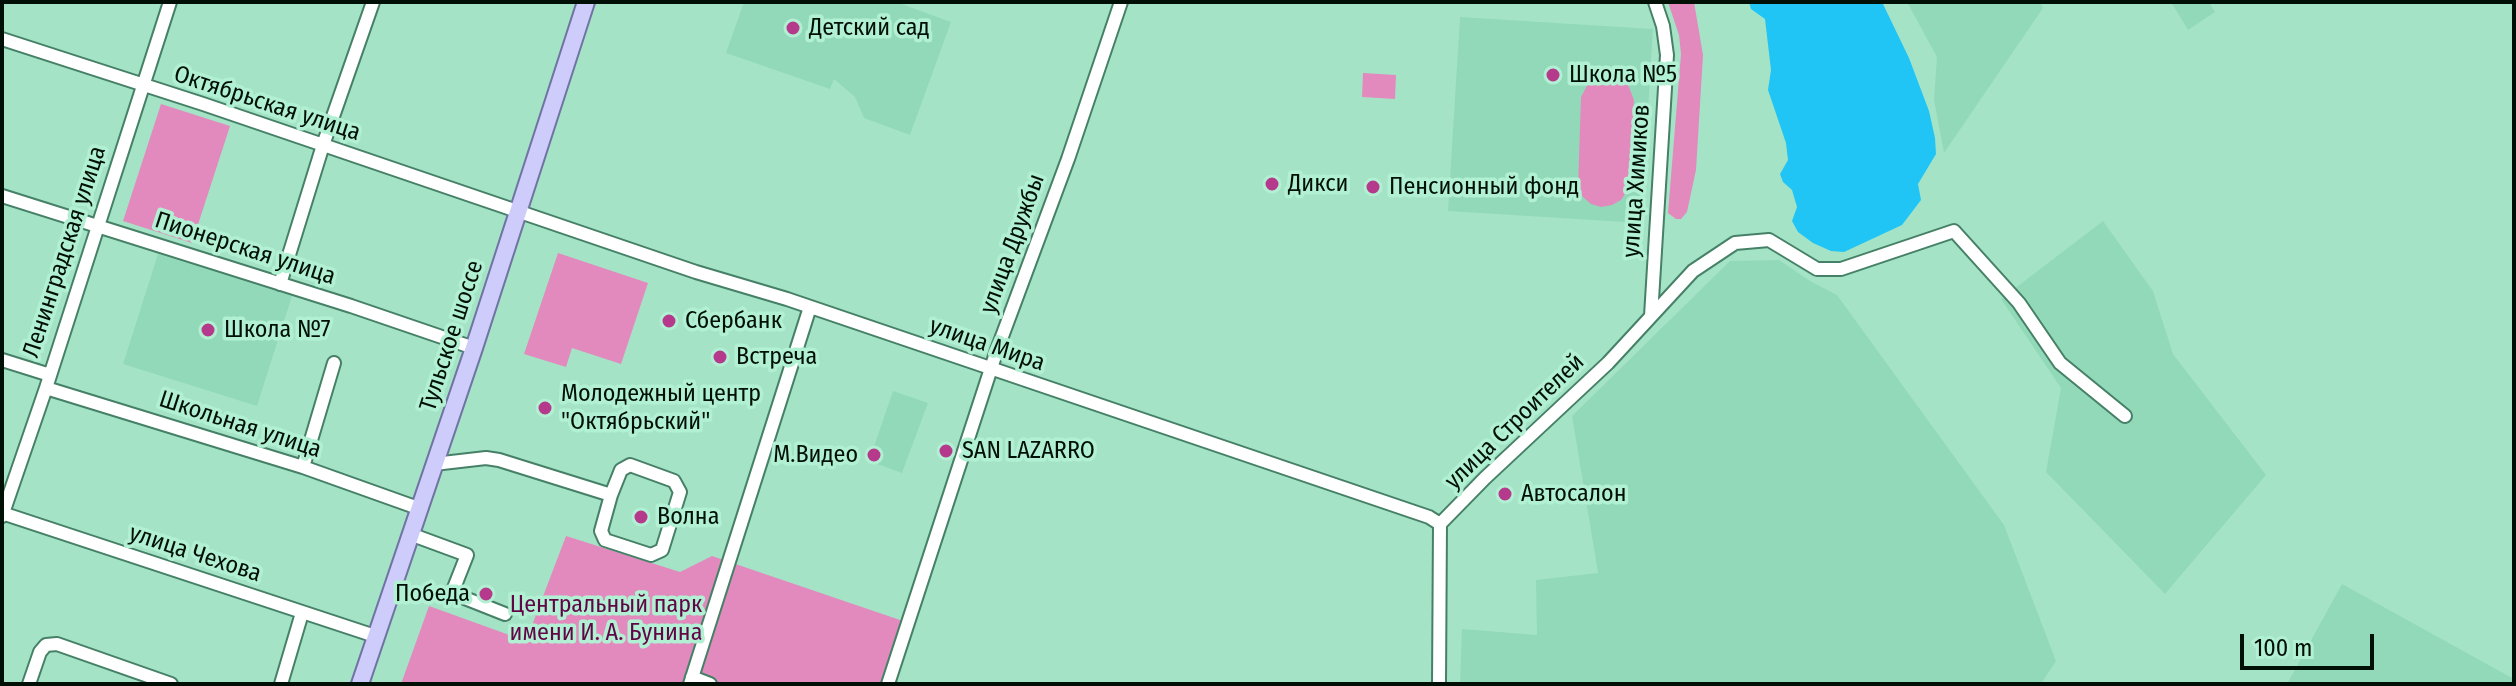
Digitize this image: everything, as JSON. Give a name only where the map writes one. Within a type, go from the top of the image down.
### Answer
[{"type":"main road","name":"Тульское шоссе","points":[[360,684],[474,348],[586,2]]},
{"type":"street","name":"Ленинградская улица","points":[[2,514],[46,388],[170,2]]},
{"type":"street","points":[[280,284],[323,145],[373,2]]},
{"type":"street","name":"улица Дружбы","points":[[888,684],[991,370],[1121,2]]},
{"type":"street","name":"улица Химиков","points":[[1651,316],[1667,55],[1663,26],[1655,2]]},
{"type":"street","name":"Октябрьская улица","points":[[2,39],[518,211]]},
{"type":"street","name":"Пионерская улица","points":[[2,196],[97,224],[474,348]]},
{"type":"street","name":"улица Мира","points":[[518,211],[1429,517],[1440,524]]},
{"type":"street","name":"улица Строителей","points":[[1439,684],[1440,524],[1608,363],[1693,271],[1735,243],[1769,240],[1817,269],[1841,269],[1954,231],[2019,303],[2060,363],[2125,416]]},
{"type":"street","points":[[710,684],[691,681],[810,307]]},
{"type":"street","points":[[2,360],[50,375]]},
{"type":"street","points":[[303,467],[334,363]]},
{"type":"street","name":"Школьная улица","points":[[46,388],[303,467],[418,508]]},
{"type":"street","points":[[434,464],[486,458],[499,460],[611,495]]},
{"type":"street","points":[[630,465],[674,481],[680,492],[662,550],[651,555],[605,540],[601,531],[611,495],[621,470],[630,465]]},
{"type":"street","name":"улица Чехова","points":[[2,514],[375,636]]},
{"type":"street","points":[[410,534],[467,555],[452,593],[505,614]]},
{"type":"street","points":[[281,684],[302,613]]},
{"type":"street","points":[[29,684],[40,652],[46,645],[57,644],[171,684]]},
{"type":"shaded area","points":[[744,2],[896,2],[951,22],[910,135],[864,118],[855,97],[834,79],[830,89],[726,53]]},
{"type":"shaded area","points":[[1907,2],[2040,2],[2043,8],[1944,153],[1934,100],[1937,57]]},
{"type":"shaded area","points":[[2171,2],[2209,2],[2215,12],[2188,30]]},
{"type":"shaded area","name":"Школа №5","points":[[1460,17],[1653,29],[1641,223],[1448,211]]},
{"type":"shaded area","points":[[2103,221],[2153,291],[2173,354],[2266,475],[2165,594],[2046,472],[2061,388],[2001,299]]},
{"type":"shaded area","name":"Школа №7","points":[[158,254],[292,296],[257,406],[123,364]]},
{"type":"shaded area","points":[[1779,260],[1837,295],[2004,525],[2056,661],[2041,684],[1460,684],[1462,629],[1537,635],[1536,580],[1598,573],[1572,416],[1730,261]]},
{"type":"shaded area","points":[[893,391],[928,403],[902,473],[869,461]]},
{"type":"shaded area","points":[[2342,584],[2514,679],[2514,684],[2287,684]]},
{"type":"green space","points":[[1668,2],[1694,2],[1703,55],[1696,170],[1687,212],[1681,219],[1668,213],[1681,54],[1679,35]]},
{"type":"green space","points":[[1363,73],[1396,75],[1395,99],[1362,97]]},
{"type":"green space","points":[[1609,74],[1627,82],[1634,100],[1630,181],[1621,200],[1601,207],[1591,204],[1578,188],[1581,97],[1590,80]]},
{"type":"green space","points":[[161,104],[230,126],[192,243],[123,221]]},
{"type":"green space","points":[[558,253],[648,283],[621,364],[572,348],[566,367],[524,354]]},
{"type":"green space","name":"Центральный парк имени И. А. Бунина","points":[[566,536],[680,572],[712,556],[903,621],[887,684],[401,684],[429,606],[526,641]]},
{"type":"water","points":[[1749,2],[1882,2],[1909,58],[1929,111],[1935,138],[1936,154],[1918,184],[1921,200],[1902,225],[1844,252],[1831,251],[1798,232],[1792,221],[1797,207],[1792,190],[1780,174],[1788,160],[1786,143],[1768,90],[1771,70],[1765,19],[1751,9]]},
{"type":"place","name":"Детский сад","points":[[793,28]]},
{"type":"place","name":"Школа №5","points":[[1553,75]]},
{"type":"place","name":"Дикси","points":[[1272,184]]},
{"type":"place","name":"Пенсионный фонд","points":[[1373,187]]},
{"type":"place","name":"Сбербанк","points":[[669,321]]},
{"type":"place","name":"Школа №7","points":[[208,330]]},
{"type":"place","name":"Встреча","points":[[720,357]]},
{"type":"place","name":"Молодежный центр \"Октябрьский\"","points":[[545,408]]},
{"type":"place","name":"SAN LAZARRO","points":[[946,451]]},
{"type":"place","name":"М.Видео","points":[[874,455]]},
{"type":"place","name":"Автосалон","points":[[1505,494]]},
{"type":"place","name":"Волна","points":[[641,517]]},
{"type":"place","name":"Победа","points":[[486,594]]}]
